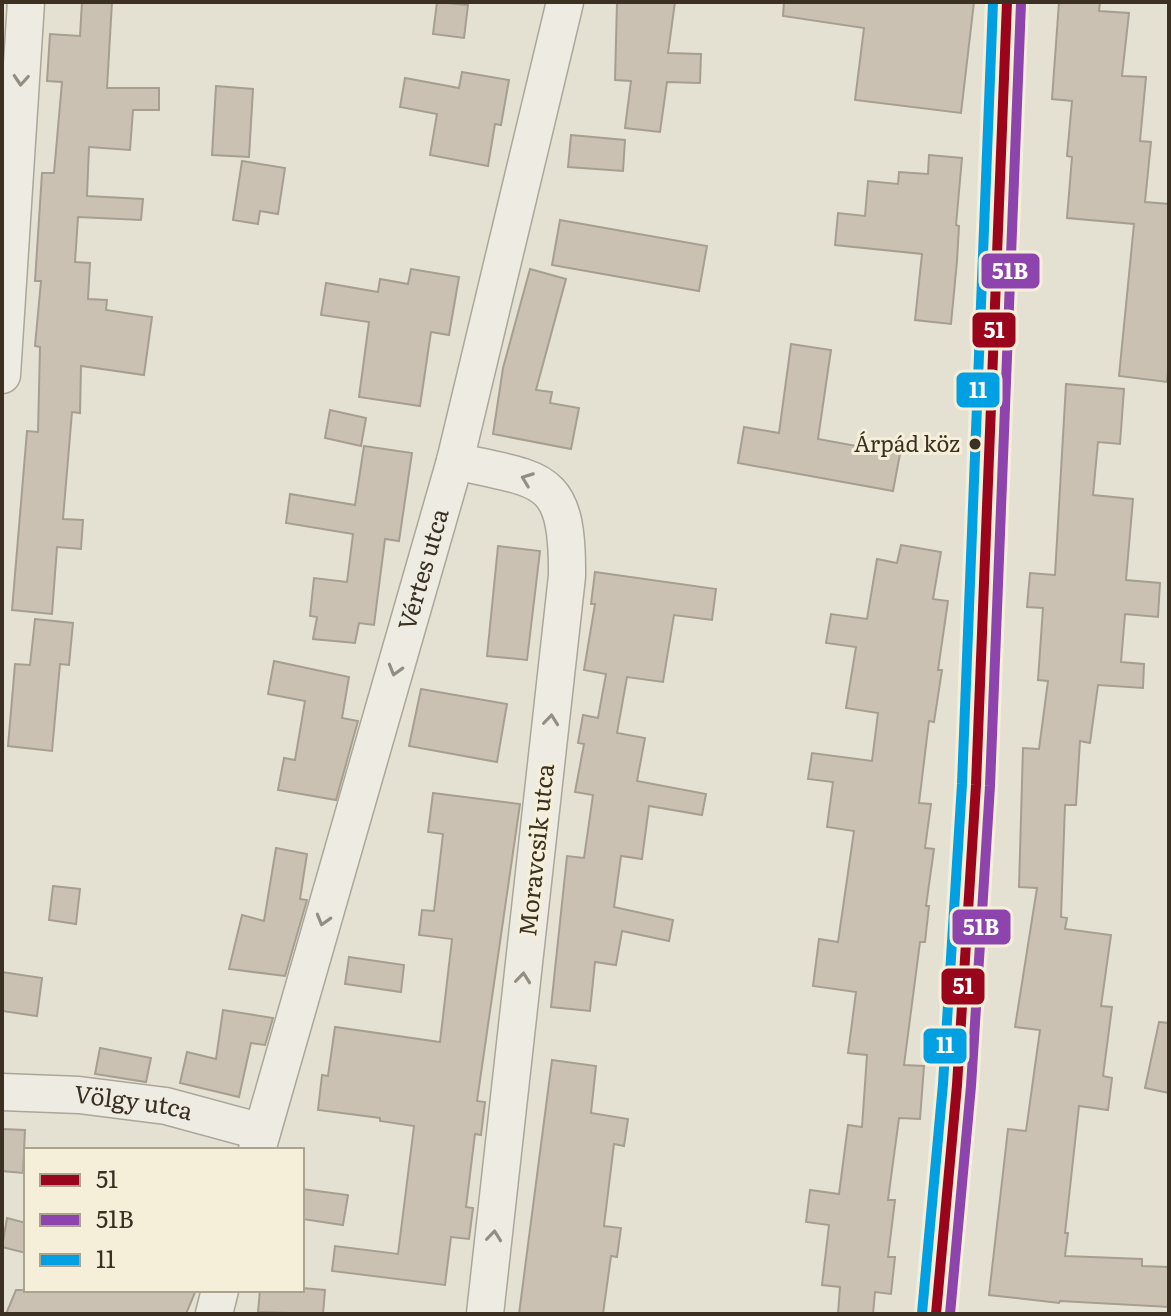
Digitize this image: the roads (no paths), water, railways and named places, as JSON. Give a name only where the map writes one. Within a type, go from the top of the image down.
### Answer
[{"type":"street","points":[[2,375],[26,2]]},
{"type":"street","name":"Vértes utca","points":[[260,1141],[455,461],[565,2]]},
{"type":"street","points":[[936,1314],[957,1085],[976,785],[1007,2]]},
{"type":"street","name":"Moravcsik utca","points":[[455,461],[526,477],[549,489],[561,508],[568,535],[565,591],[485,1314]]},
{"type":"street","name":"Völgy utca","points":[[2,1092],[79,1095],[166,1106],[260,1141]]},
{"type":"street","points":[[214,1314],[220,1292]]},
{"type":"place","name":"Árpád köz","points":[[975,444]]}]
